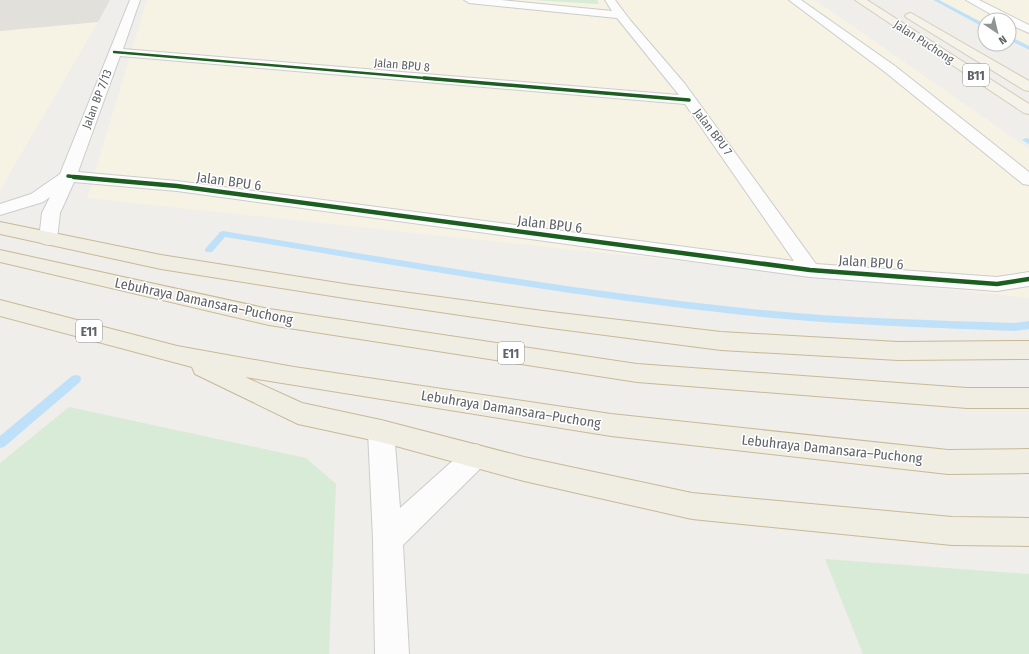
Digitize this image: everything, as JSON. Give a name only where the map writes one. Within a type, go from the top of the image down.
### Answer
[{"type":"highway","points":[[0,228],[161,262],[351,292],[543,319],[720,341],[898,351],[1029,350]]},
{"type":"highway","name":"Lebuhraya Damansara–Puchong","points":[[0,256],[269,317],[637,373],[967,398],[1029,398]]},
{"type":"highway","name":"Lebuhraya Damansara–Puchong","points":[[0,308],[177,355],[294,376],[611,425],[948,462],[1029,461]]},
{"type":"highway","points":[[177,355],[298,413],[381,430],[506,464],[692,506],[952,531],[1029,532]]},
{"type":"main road","name":"Jalan Puchong","points":[[860,0],[1029,110]]},
{"type":"main road","name":"Jalan Puchong","points":[[904,12],[1029,87]]},
{"type":"street","name":"Jalan BP 7/13","points":[[48,239],[51,213],[68,176],[135,0]]},
{"type":"street","points":[[469,0],[619,15]]},
{"type":"street","name":"Jalan BPU 7","points":[[610,0],[619,15],[679,86],[740,168],[810,270]]},
{"type":"street","points":[[794,0],[890,68],[1029,180]]},
{"type":"street","points":[[971,0],[1029,30]]},
{"type":"street","name":"Jalan BPU 8","points":[[114,52],[688,100]]},
{"type":"street","points":[[0,210],[37,198],[68,176]]},
{"type":"street","name":"Jalan BPU 6","points":[[68,176],[177,186],[810,270],[997,284],[1029,279]]},
{"type":"street","points":[[381,430],[388,539],[392,654]]},
{"type":"street","points":[[388,539],[476,456]]},
{"type":"shaded area","points":[[0,0],[110,0],[98,22],[0,31]]},
{"type":"shaded area","points":[[147,0],[533,0],[599,4],[597,0],[815,0],[1029,149],[1029,298],[87,198]]},
{"type":"shaded area","points":[[931,0],[1029,0],[1029,51],[1017,45],[1017,12],[977,12],[977,24]]},
{"type":"shaded area","points":[[98,22],[0,190],[0,31]]},
{"type":"green space","points":[[533,0],[597,0],[599,4]]},
{"type":"green space","points":[[69,407],[306,458],[336,484],[329,654],[0,654],[0,463]]},
{"type":"green space","points":[[825,559],[1029,574],[1029,654],[863,654]]},
{"type":"waterway","points":[[935,0],[977,22]]},
{"type":"waterway","points":[[1017,42],[1029,48]]},
{"type":"waterway","points":[[209,250],[223,234],[525,283],[707,308],[861,320],[1015,327],[1029,325]]},
{"type":"waterway","points":[[0,443],[76,379]]},
{"type":"cycle path","points":[[114,52],[689,100]]},
{"type":"cycle path","points":[[68,176],[177,186],[810,270],[997,284],[1029,279]]}]
